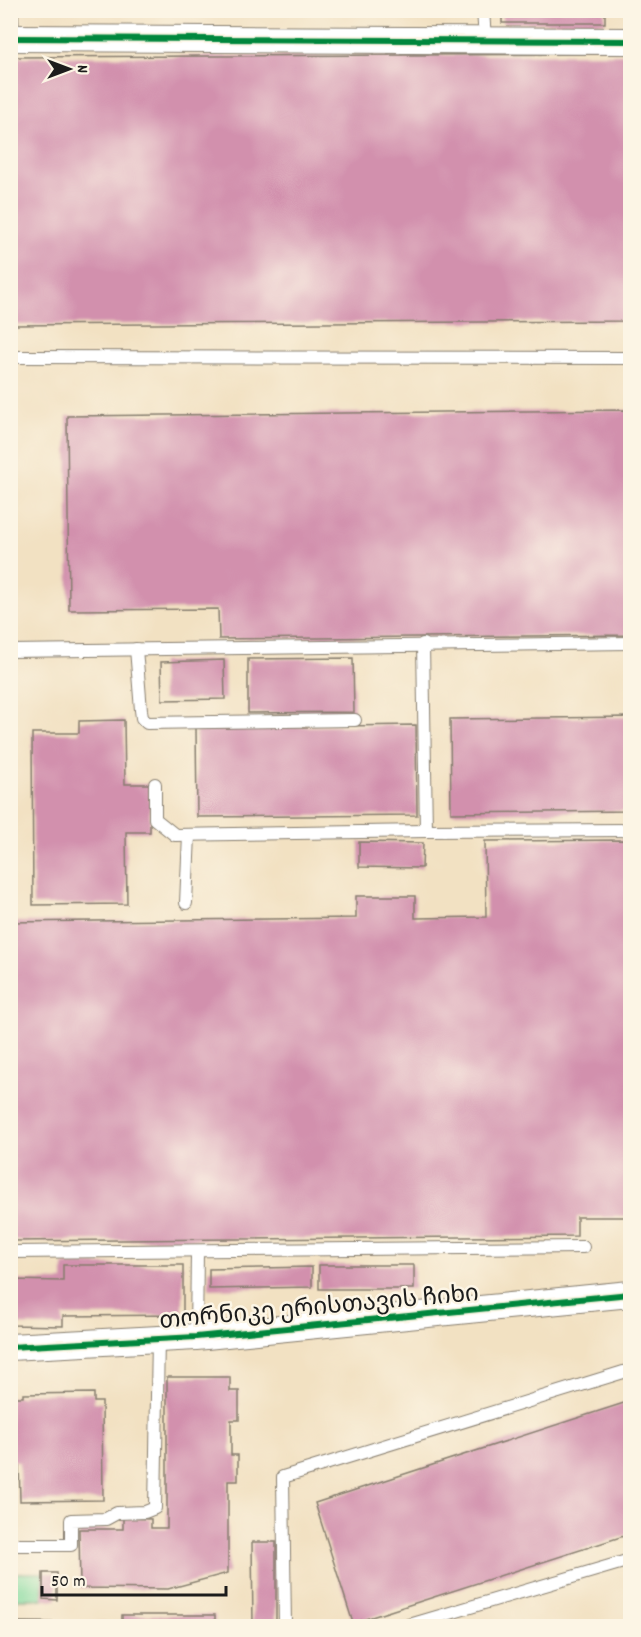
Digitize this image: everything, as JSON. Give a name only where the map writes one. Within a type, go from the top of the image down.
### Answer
[{"type":"street","points":[[12,38],[630,41]]},
{"type":"street","name":"თორნიკე ერისთავის ჩიხი","points":[[10,1347],[196,1337],[630,1294]]},
{"type":"lane","points":[[12,10],[12,38]]},
{"type":"lane","points":[[483,10],[485,39]]},
{"type":"lane","points":[[10,357],[630,358]]},
{"type":"lane","points":[[10,651],[630,643]]},
{"type":"lane","points":[[423,644],[426,831]]},
{"type":"lane","points":[[136,649],[142,718],[147,723],[355,720]]},
{"type":"lane","points":[[155,784],[155,819],[175,836],[630,830]]},
{"type":"lane","points":[[186,903],[189,835]]},
{"type":"lane","points":[[10,1252],[583,1247]]},
{"type":"lane","points":[[196,1337],[197,1251]]},
{"type":"lane","points":[[13,1545],[71,1545],[71,1520],[106,1519],[117,1513],[145,1512],[155,1508],[158,1339]]},
{"type":"lane","points":[[285,1626],[283,1477],[630,1370]]},
{"type":"lane","points":[[406,1626],[630,1560]]},
{"type":"green space","points":[[11,1573],[43,1573],[43,1599],[11,1599]]},
{"type":"building","points":[[502,10],[605,10],[605,23],[502,23]]},
{"type":"building","points":[[630,54],[630,321],[10,325],[10,57]]},
{"type":"building","points":[[630,410],[630,635],[219,639],[218,609],[69,610],[67,416]]},
{"type":"building","points":[[353,658],[354,712],[248,713],[248,659]]},
{"type":"building","points":[[224,660],[225,699],[162,700],[161,662]]},
{"type":"building","points":[[630,717],[630,811],[451,813],[450,719]]},
{"type":"building","points":[[124,720],[125,784],[150,784],[150,832],[126,832],[127,904],[33,905],[32,733],[79,733],[79,721]]},
{"type":"building","points":[[416,725],[417,815],[197,817],[196,728]]},
{"type":"building","points":[[630,840],[630,1217],[577,1217],[577,1236],[10,1241],[10,922],[356,918],[356,896],[415,896],[415,918],[486,917],[485,841]]},
{"type":"building","points":[[359,842],[423,843],[422,868],[359,867]]},
{"type":"building","points":[[63,1265],[183,1265],[183,1315],[63,1316],[63,1326],[10,1325],[10,1280],[63,1281]]},
{"type":"building","points":[[319,1265],[414,1265],[414,1289],[319,1289]]},
{"type":"building","points":[[312,1267],[312,1287],[209,1289],[209,1269]]},
{"type":"building","points":[[167,1377],[230,1377],[230,1391],[239,1391],[239,1420],[231,1420],[231,1455],[238,1455],[238,1481],[228,1481],[228,1573],[168,1589],[80,1588],[79,1529],[123,1529],[123,1518],[151,1519],[151,1528],[167,1528]]},
{"type":"building","points":[[94,1393],[94,1402],[102,1402],[103,1500],[20,1501],[19,1462],[10,1462],[10,1397],[23,1397],[23,1394]]},
{"type":"building","points":[[630,1401],[630,1534],[353,1623],[315,1503]]},
{"type":"building","points":[[252,1542],[276,1542],[276,1626],[253,1626]]},
{"type":"building","points":[[43,1573],[57,1573],[57,1600],[43,1599]]},
{"type":"building","points":[[122,1615],[215,1615],[215,1626],[10,1626],[10,1622],[122,1623]]},
{"type":"cycle path","points":[[10,38],[630,41]]},
{"type":"cycle path","points":[[10,1347],[196,1337],[630,1294]]}]
